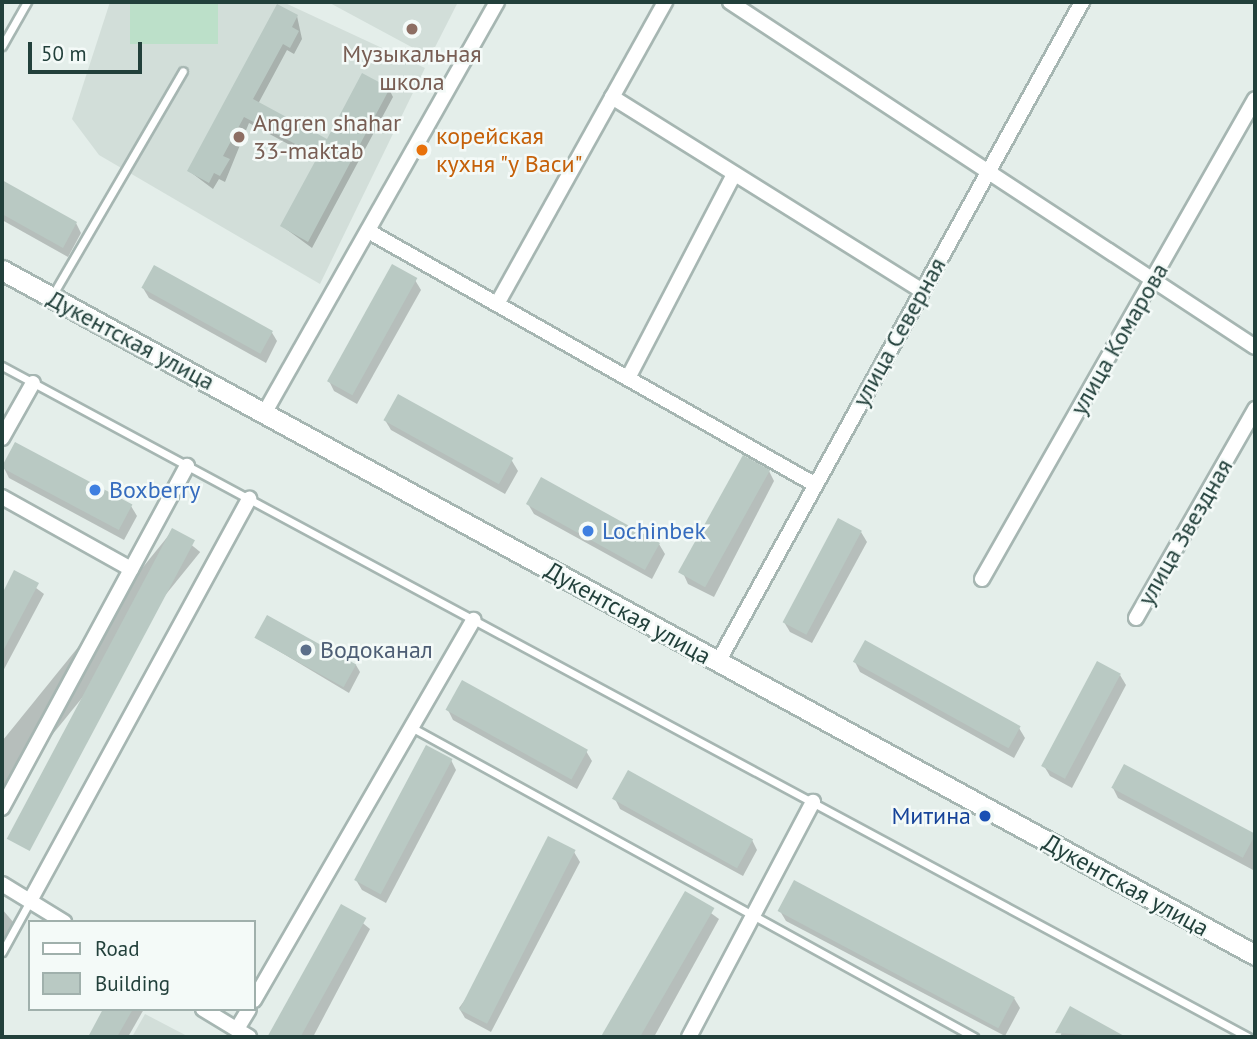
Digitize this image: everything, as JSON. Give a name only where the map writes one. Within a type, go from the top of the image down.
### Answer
[{"type":"main road","name":"Дукентская улица","points":[[2,270],[1255,955]]},
{"type":"street","points":[[265,412],[497,2]]},
{"type":"street","points":[[497,304],[665,2]]},
{"type":"street","points":[[730,2],[987,173],[1255,346]]},
{"type":"street","name":"улица Северная","points":[[718,662],[1078,3]]},
{"type":"street","points":[[612,97],[922,291]]},
{"type":"street","name":"улица Комарова","points":[[982,579],[1255,100]]},
{"type":"street","points":[[628,378],[734,174]]},
{"type":"street","points":[[368,231],[814,484]]},
{"type":"street","points":[[2,438],[33,383]]},
{"type":"street","name":"улица Звездная","points":[[1136,618],[1255,409]]},
{"type":"street","points":[[2,808],[187,466]]},
{"type":"street","points":[[2,497],[131,569]]},
{"type":"street","points":[[31,899],[249,499]]},
{"type":"street","points":[[256,997],[473,620]]},
{"type":"street","points":[[690,1037],[813,802]]},
{"type":"street","points":[[2,884],[31,899],[61,920]]},
{"type":"street","points":[[206,1011],[243,1033],[248,1011]]},
{"type":"lane","points":[[3,41],[27,2]]},
{"type":"lane","points":[[51,297],[183,71]]},
{"type":"lane","points":[[2,366],[1248,1037]]},
{"type":"lane","points":[[411,727],[974,1037]]},
{"type":"lane","points":[[2,952],[31,899]]},
{"type":"shaded area","name":"Angren shahar 33-maktab","points":[[110,2],[283,2],[425,68],[320,284],[99,155],[72,119]]},
{"type":"shaded area","name":"Музыкальная школа","points":[[328,2],[458,2],[430,57]]},
{"type":"shaded area","points":[[145,1014],[189,1037],[132,1037]]},
{"type":"green space","points":[[130,2],[218,2],[218,44],[130,44]]},
{"type":"building","points":[[277,4],[298,15],[292,27],[299,31],[290,48],[283,44],[253,99],[327,139],[362,73],[390,88],[308,242],[280,226],[318,156],[244,117],[223,156],[230,159],[220,176],[214,173],[209,183],[187,171]]},
{"type":"building","points":[[2,180],[77,222],[63,248],[2,214]]},
{"type":"building","points":[[392,264],[417,278],[352,395],[327,381]]},
{"type":"building","points":[[154,265],[273,331],[260,354],[141,288]]},
{"type":"building","points":[[398,394],[513,458],[499,484],[383,420]]},
{"type":"building","points":[[15,442],[132,504],[119,530],[2,468]]},
{"type":"building","points":[[743,455],[770,470],[705,587],[678,572]]},
{"type":"building","points":[[541,477],[660,543],[645,570],[526,504]]},
{"type":"building","points":[[838,518],[862,531],[806,635],[783,622]]},
{"type":"building","points":[[172,528],[195,540],[30,851],[7,839]]},
{"type":"building","points":[[14,570],[39,583],[2,653],[2,594]]},
{"type":"building","points":[[267,615],[356,664],[344,687],[254,638]]},
{"type":"building","points":[[865,640],[1021,726],[1009,748],[853,662]]},
{"type":"building","points":[[1097,661],[1121,674],[1065,779],[1041,766]]},
{"type":"building","points":[[462,680],[588,750],[571,780],[446,710]]},
{"type":"building","points":[[426,745],[452,759],[381,894],[354,880]]},
{"type":"building","points":[[1124,764],[1255,834],[1243,858],[1111,788]]},
{"type":"building","points":[[628,770],[753,839],[737,868],[612,799]]},
{"type":"building","points":[[548,836],[576,850],[487,1024],[459,1010]]},
{"type":"building","points":[[794,880],[1015,997],[998,1028],[778,911]]},
{"type":"building","points":[[685,891],[714,908],[640,1037],[602,1035]]},
{"type":"building","points":[[341,904],[366,918],[300,1037],[268,1036]]},
{"type":"building","points":[[1070,1006],[1126,1037],[1055,1033]]},
{"type":"building","points":[[102,1011],[132,1011],[117,1037],[88,1037]]},
{"type":"place","name":"Музыкальная школа","points":[[412,29]]},
{"type":"place","name":"Angren shahar 33-maktab","points":[[239,137]]},
{"type":"place","name":"корейская кухня \"у Васи\"","points":[[422,150]]},
{"type":"place","name":"Boxberry","points":[[95,490]]},
{"type":"place","name":"Lochinbek","points":[[588,531]]},
{"type":"place","name":"Водоканал","points":[[306,650]]},
{"type":"place","name":"Митина","points":[[985,816]]}]
